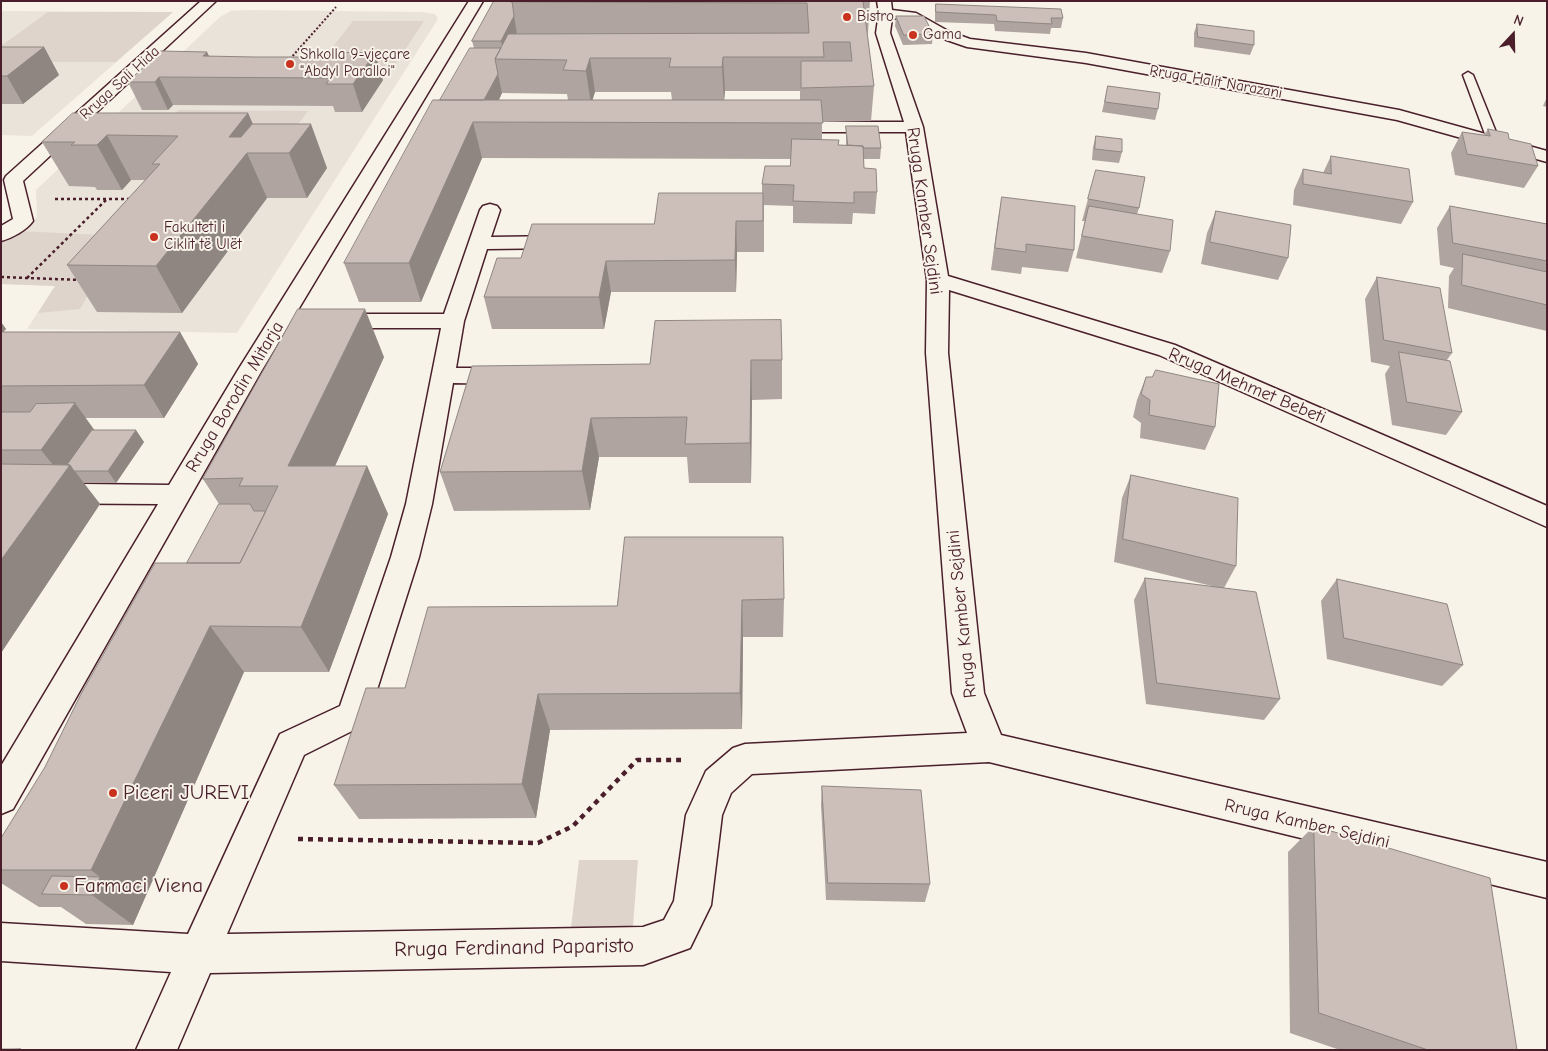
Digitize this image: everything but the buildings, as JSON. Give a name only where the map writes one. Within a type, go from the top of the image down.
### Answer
[{"type":"street","name":"Rruga Sali Hida","points":[[1,235],[23,221],[8,191],[13,180],[209,1]]},
{"type":"street","name":"Rruga Borodin Mitarja","points":[[1,798],[178,495],[296,321],[403,133],[448,64],[476,1]]},
{"type":"street","name":"Rruga Kamber Sejdini","points":[[885,7],[884,34],[914,126],[938,280],[937,353],[968,693],[989,747],[1547,880]]},
{"type":"street","name":"Rruga Halit Narazani","points":[[885,7],[911,16],[943,34],[967,43],[1086,58],[1399,116],[1547,157]]},
{"type":"street","points":[[766,127],[914,126]]},
{"type":"street","points":[[156,1050],[292,745],[353,715],[405,557],[419,504],[453,321],[490,210]]},
{"type":"street","points":[[479,243],[584,242]]},
{"type":"street","name":"Rruga Mehmet Bebeti","points":[[938,280],[1167,350],[1547,517]]},
{"type":"street","points":[[296,321],[453,321]]},
{"type":"street","points":[[443,376],[530,376]]},
{"type":"street","points":[[1,494],[178,495]]},
{"type":"street","points":[[745,759],[989,747]]},
{"type":"street","name":"Rruga Ferdinand Paparisto","points":[[1,942],[198,954],[643,946],[676,935],[692,905],[704,815],[718,782],[745,759]]},
{"type":"lane","points":[[1468,75],[1494,142]]},
{"type":"path","points":[[286,63],[336,7]]},
{"type":"path","points":[[54,199],[134,199]]},
{"type":"path","points":[[27,278],[107,199]]},
{"type":"path","points":[[1,276],[85,280]]},
{"type":"path","points":[[250,838],[538,843],[573,826],[638,760],[745,759]]},
{"type":"shaded area","points":[[3,11],[173,12],[32,136],[1,135],[1,13]]},
{"type":"shaded area","points":[[231,11],[421,12],[435,14],[438,19],[237,333],[27,329],[55,286],[1,284],[1,243],[37,217],[36,190],[220,17]]},
{"type":"shaded area","points":[[48,12],[173,12],[116,62],[1,62],[1,46]]},
{"type":"shaded area","points":[[353,21],[424,21],[389,74],[312,73]]},
{"type":"shaded area","points":[[179,110],[308,111],[280,149],[142,148]]},
{"type":"shaded area","points":[[18,231],[122,236],[80,309],[38,313],[55,286],[1,284],[1,243]]},
{"type":"shaded area","points":[[579,860],[638,860],[633,926],[571,928]]},
{"type":"place","name":"Bistro","points":[[847,17]]},
{"type":"place","name":"Gama","points":[[913,35]]},
{"type":"place","name":"Shkolla 9-vjeçare \"Abdyl Paralloi\"","points":[[290,64]]},
{"type":"place","name":"Fakulteti i Ciklit të Ulët","points":[[154,237]]},
{"type":"place","name":"Piceri JUREVI","points":[[113,793]]},
{"type":"place","name":"Farmaci Viena","points":[[64,886]]}]
